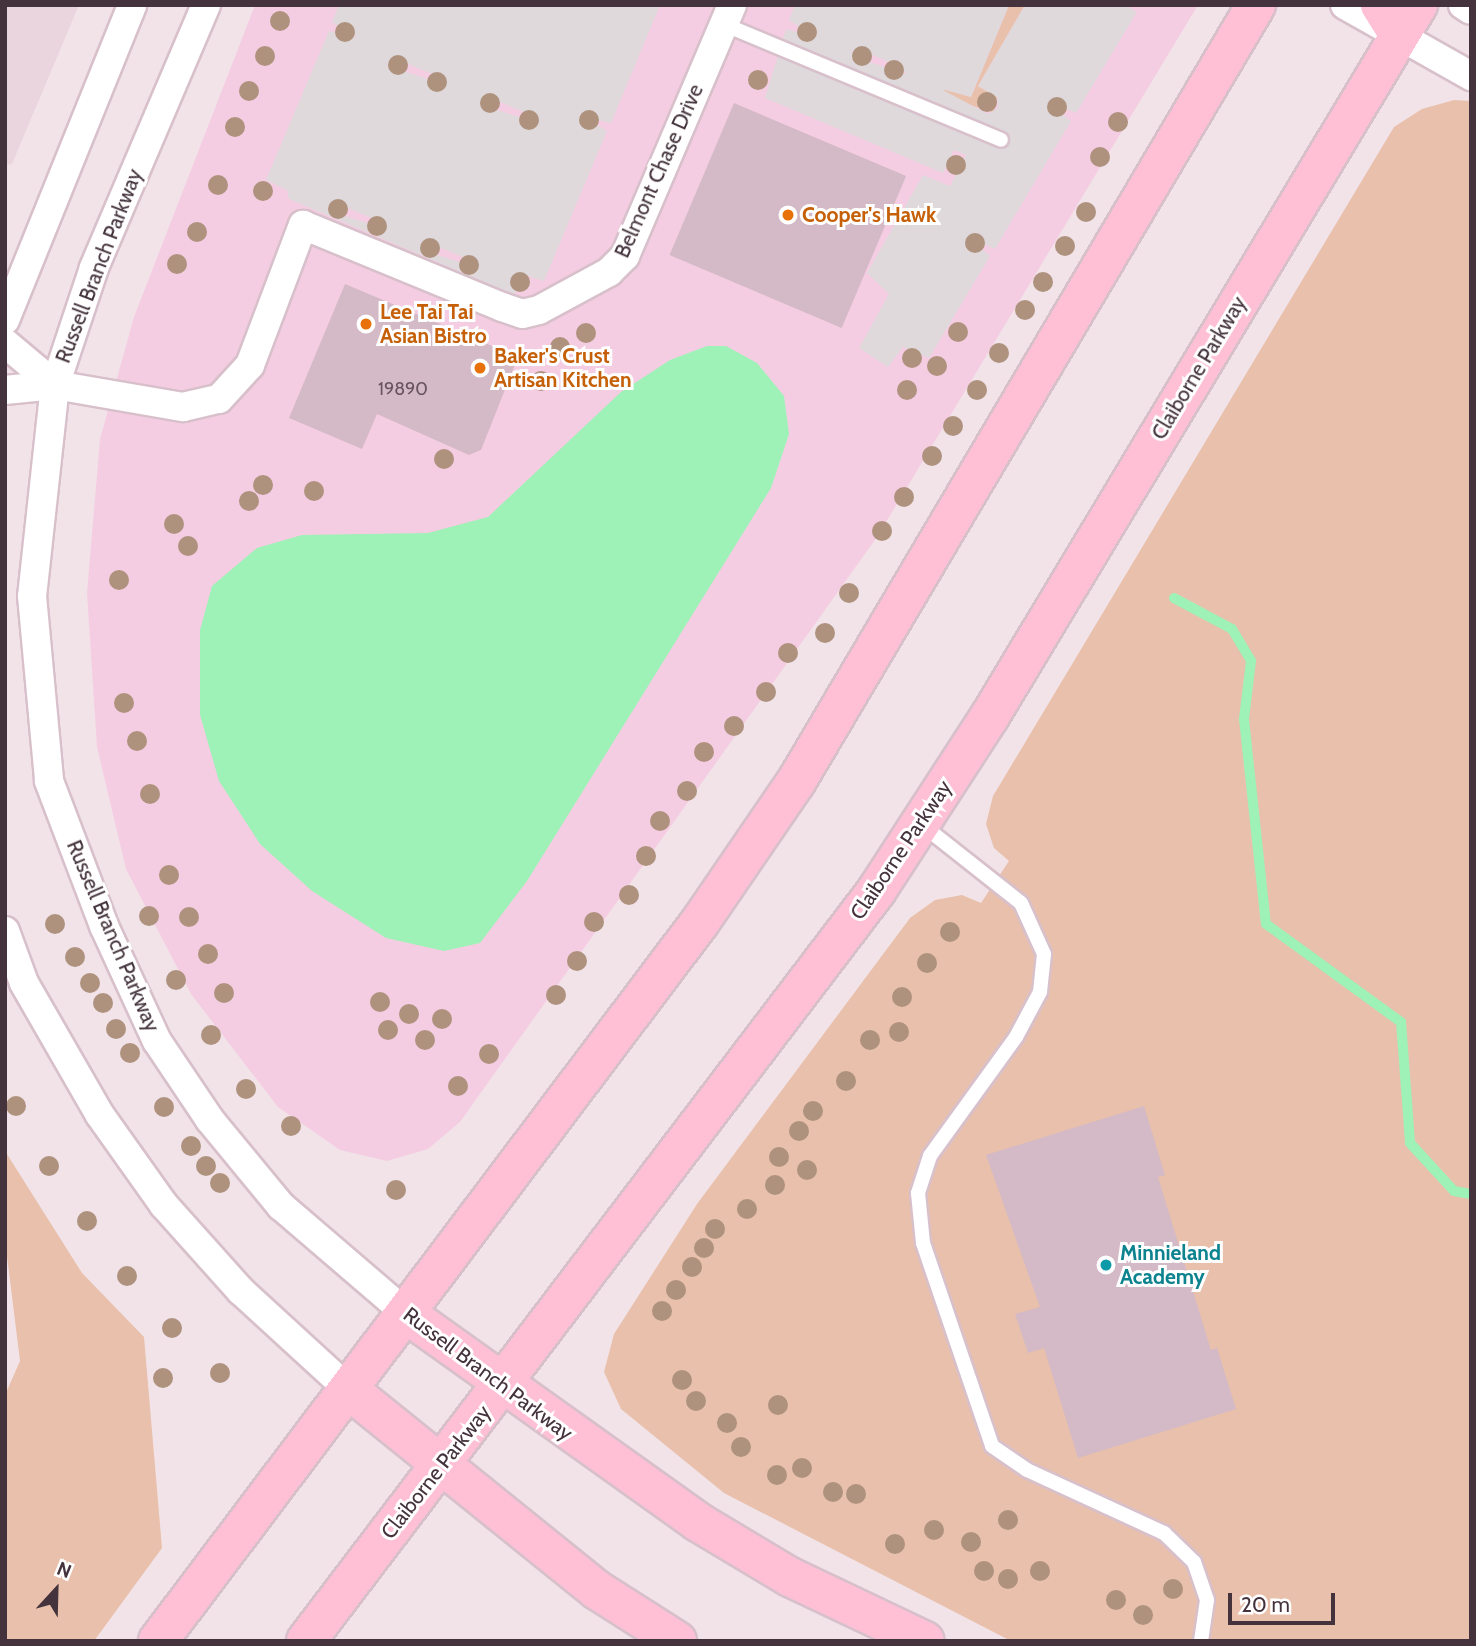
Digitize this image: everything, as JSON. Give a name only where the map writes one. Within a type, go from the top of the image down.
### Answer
[{"type":"main road","points":[[158,1641],[408,1315],[796,782],[1256,5]]},
{"type":"main road","name":"Claiborne Parkway","points":[[306,1641],[440,1464],[503,1387],[877,890],[1399,15]]},
{"type":"main road","name":"Russell Branch Parkway","points":[[408,1315],[503,1387],[698,1522],[790,1577],[925,1641]]},
{"type":"main road","points":[[349,1390],[597,1590],[677,1641]]},
{"type":"street","points":[[5,320],[132,5]]},
{"type":"street","name":"Russell Branch Parkway","points":[[206,5],[94,268],[55,385],[36,527],[35,656],[49,781],[104,926],[157,1041],[210,1120],[281,1206],[408,1315]]},
{"type":"street","points":[[1345,5],[1399,15],[1471,76]]},
{"type":"street","points":[[1463,5],[1471,10]]},
{"type":"street","name":"Belmont Chase Drive","points":[[55,385],[183,407],[219,399],[250,365],[303,225],[522,314],[571,293],[625,256],[728,15]]},
{"type":"street","points":[[5,343],[55,385]]},
{"type":"street","points":[[5,390],[55,385]]},
{"type":"street","points":[[5,931],[24,983],[100,1115],[164,1205],[241,1292],[349,1390]]},
{"type":"lane","points":[[728,15],[1001,140]]},
{"type":"lane","points":[[919,823],[1021,903],[1044,954],[1040,992],[1016,1037],[930,1156],[918,1193],[923,1243],[992,1446],[1027,1470],[1164,1533],[1194,1562],[1203,1587],[1201,1641]]},
{"type":"shaded area","points":[[5,5],[79,5],[12,164],[5,165]]},
{"type":"shaded area","points":[[255,5],[1198,5],[877,537],[460,1122],[428,1149],[387,1161],[340,1150],[278,1107],[191,994],[126,869],[97,747],[87,593],[100,439],[134,317]]},
{"type":"shaded area","points":[[339,5],[660,5],[611,123],[582,116],[607,131],[544,281],[518,273],[515,295],[289,199],[287,190],[266,180],[329,31],[358,37],[332,22]],"holes":[[[396,59],[442,78],[444,84],[393,68]],[[488,97],[533,116],[536,122],[484,106],[481,99]],[[336,203],[381,222],[384,228],[332,212],[330,205]],[[426,242],[473,261],[476,267],[424,251]]]},
{"type":"shaded area","points":[[795,5],[1009,5],[971,97],[941,89],[988,114],[998,108],[997,97],[978,86],[1025,5],[1125,5],[1137,12],[1076,113],[1048,102],[1071,121],[995,249],[967,237],[990,256],[929,358],[903,347],[888,367],[859,348],[889,294],[867,273],[923,175],[950,186],[966,155],[954,150],[943,173],[765,98],[786,29],[814,37],[789,20]],"holes":[[[858,49],[903,68],[906,74],[854,57],[852,51]]]},
{"type":"shaded area","points":[[1009,5],[1025,5],[978,86],[997,97],[994,113],[944,96],[944,87],[971,97]]},
{"type":"shaded area","points":[[1454,100],[1471,101],[1471,1641],[1011,1641],[724,1493],[621,1409],[604,1372],[614,1334],[697,1204],[910,918],[935,900],[962,895],[981,903],[1009,861],[994,848],[986,824],[993,796],[1394,127],[1422,109]]},
{"type":"shaded area","points":[[707,346],[726,346],[757,363],[784,396],[789,434],[771,488],[527,881],[480,943],[444,951],[386,938],[312,891],[260,844],[219,781],[200,715],[200,630],[212,586],[257,548],[302,535],[428,533],[488,517],[621,392],[670,360]]},
{"type":"shaded area","points":[[5,1151],[82,1273],[144,1337],[162,1548],[94,1641],[5,1641],[5,1395],[20,1361],[5,1240]]},
{"type":"building","name":"Cooper's Hawk","points":[[734,103],[906,176],[842,328],[670,255]]},
{"type":"building","points":[[345,284],[518,357],[481,450],[469,455],[377,414],[362,449],[289,418]]},
{"type":"building","name":"Minnieland Academy","points":[[1144,1106],[1165,1175],[1158,1177],[1211,1350],[1217,1348],[1236,1409],[1078,1458],[1044,1348],[1028,1353],[1015,1314],[1040,1307],[986,1155]]},
{"type":"waterway","points":[[1174,598],[1232,629],[1251,661],[1244,719],[1266,924],[1401,1022],[1410,1143],[1454,1191],[1471,1194]]},
{"type":"place","name":"Cooper's Hawk","points":[[788,215]]},
{"type":"place","name":"Lee Tai Tai Asian Bistro","points":[[366,324]]},
{"type":"place","name":"Baker's Crust Artisan Kitchen","points":[[480,368]]},
{"type":"place","name":"Minnieland Academy","points":[[1106,1265]]}]
